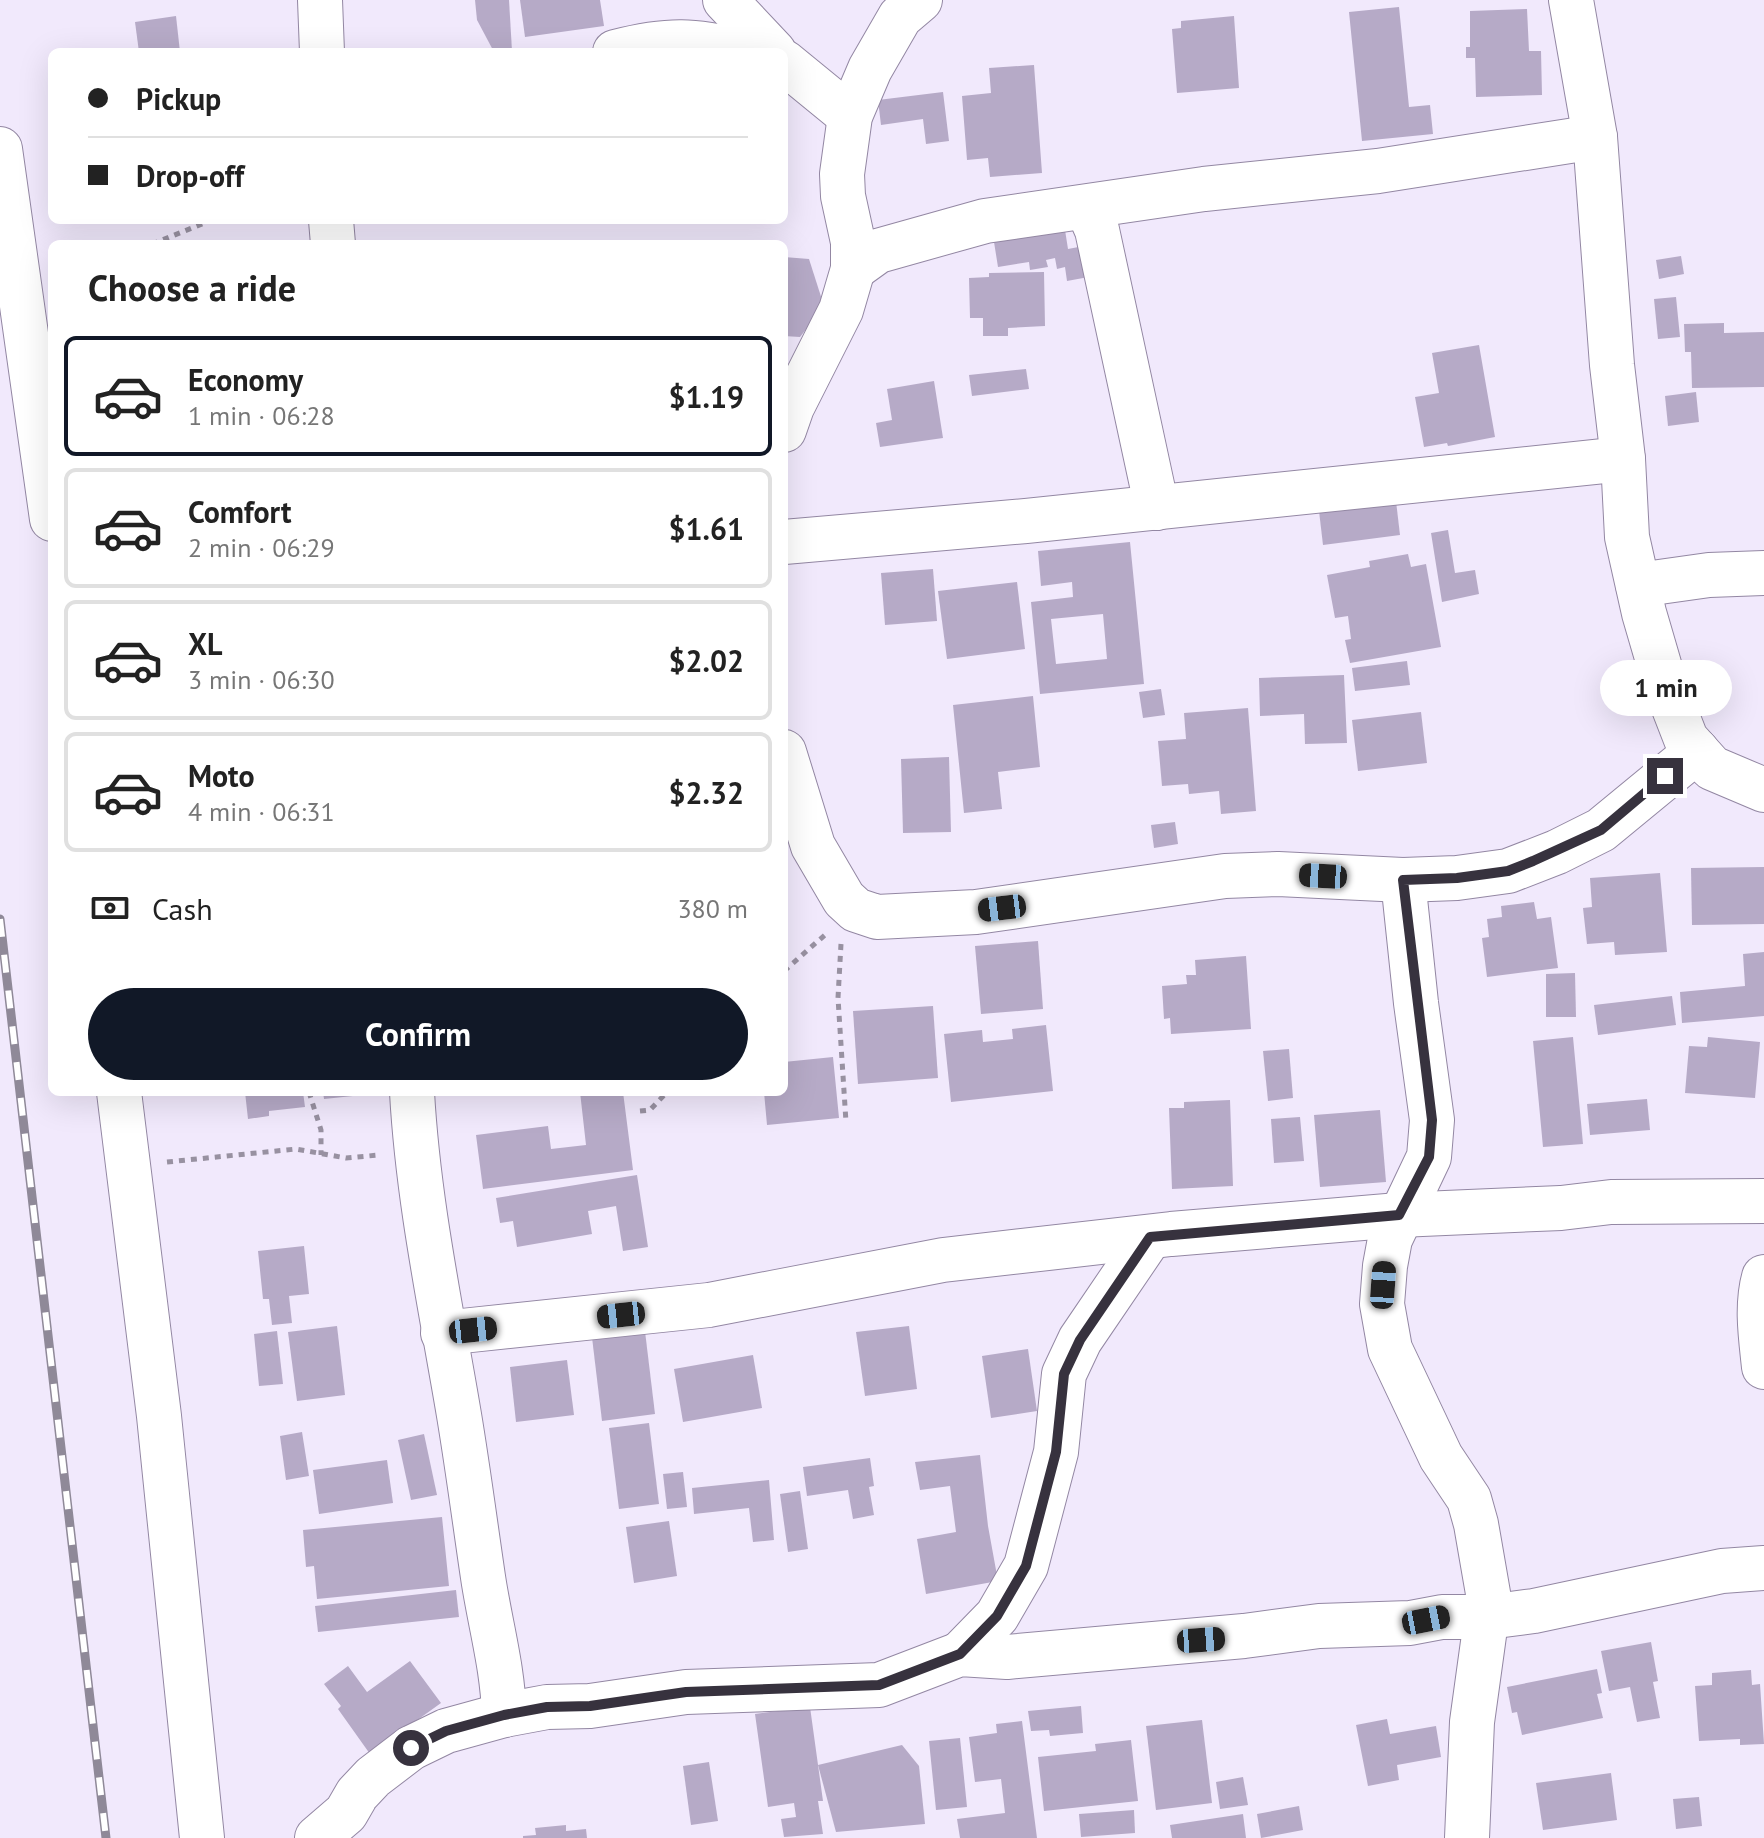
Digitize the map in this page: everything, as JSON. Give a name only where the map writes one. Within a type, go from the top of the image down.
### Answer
[{"type":"street","points":[[320,0],[322,48]]},
{"type":"street","points":[[725,0],[770,48]]},
{"type":"street","points":[[788,420],[841,310],[853,269],[853,242],[842,185],[850,116],[870,69],[900,17],[920,0]]},
{"type":"street","points":[[1571,0],[1595,137],[1627,537],[1638,585],[1665,685],[1686,739],[1712,768],[1764,790]]},
{"type":"street","points":[[632,48],[677,41],[730,48]]},
{"type":"street","points":[[788,65],[850,116]]},
{"type":"street","points":[[853,269],[878,251],[985,221],[1204,189],[1378,171],[1595,137]]},
{"type":"street","points":[[0,149],[48,469]]},
{"type":"street","points":[[1087,207],[1097,230],[1157,508]]},
{"type":"street","points":[[788,542],[1157,508],[1623,459]]},
{"type":"street","points":[[1638,585],[1697,576],[1764,573]]},
{"type":"street","points":[[788,765],[813,846],[843,910],[856,910],[877,917],[976,912],[1225,876],[1278,874],[1403,880],[1457,878],[1508,871],[1601,830],[1697,751]]},
{"type":"street","points":[[1403,880],[1432,1120],[1429,1157],[1390,1239],[1382,1304],[1390,1349],[1441,1457],[1469,1499],[1489,1599],[1472,1722],[1467,1838]]},
{"type":"street","points":[[119,1096],[159,1416],[202,1838]]},
{"type":"street","points":[[412,1096],[415,1151],[484,1582],[503,1680],[504,1715]]},
{"type":"street","points":[[443,1333],[709,1305],[943,1260],[1150,1237],[1399,1215],[1561,1208],[1611,1202],[1764,1201]]},
{"type":"street","points":[[960,1654],[997,1616],[1026,1566],[1056,1452],[1064,1374],[1080,1340],[1150,1237]]},
{"type":"street","points":[[1764,1277],[1760,1289],[1764,1367]]},
{"type":"street","points":[[317,1838],[346,1813],[357,1794],[373,1777],[411,1748],[446,1731],[504,1715],[547,1707],[590,1706],[686,1692],[879,1685],[960,1654],[1007,1657],[1244,1636],[1319,1626],[1410,1623],[1442,1617],[1488,1617],[1534,1611],[1722,1571],[1764,1568]]},
{"type":"path","points":[[162,240],[202,224]]},
{"type":"path","points":[[788,967],[843,910]]},
{"type":"path","points":[[843,910],[838,998],[846,1122]]},
{"type":"path","points":[[0,919],[106,1838]]},
{"type":"path","points":[[310,1096],[321,1130],[321,1155]]},
{"type":"path","points":[[640,1111],[650,1110],[663,1096]]},
{"type":"path","points":[[127,1167],[296,1149],[346,1158],[415,1151]]},
{"type":"building","points":[[475,0],[509,0],[512,48],[492,48],[477,20]]},
{"type":"building","points":[[520,0],[600,0],[604,26],[525,37]]},
{"type":"building","points":[[1399,7],[1409,107],[1430,105],[1433,134],[1362,141],[1349,12]]},
{"type":"building","points":[[1527,9],[1529,51],[1541,51],[1542,95],[1476,97],[1475,58],[1466,58],[1466,47],[1470,47],[1470,11]]},
{"type":"building","points":[[176,16],[180,48],[138,48],[135,22]]},
{"type":"building","points":[[1234,16],[1239,88],[1177,93],[1172,29],[1181,28],[1181,21]]},
{"type":"building","points":[[1034,65],[1042,173],[990,177],[988,158],[967,160],[962,96],[991,93],[989,68]]},
{"type":"building","points":[[943,92],[949,141],[926,144],[923,119],[881,125],[878,100]]},
{"type":"building","points":[[1065,230],[1068,249],[1089,245],[1094,276],[1067,281],[1065,267],[1057,269],[1055,258],[1046,260],[1048,267],[1030,270],[1029,262],[998,267],[994,242]]},
{"type":"building","points":[[1681,256],[1684,274],[1659,279],[1656,260]]},
{"type":"building","points":[[788,257],[809,259],[824,306],[800,337],[788,336]]},
{"type":"building","points":[[1044,272],[1045,326],[1008,328],[1008,336],[983,336],[983,318],[970,318],[969,278],[989,277],[989,273]]},
{"type":"building","points":[[1676,297],[1680,337],[1658,339],[1654,299]]},
{"type":"building","points":[[1724,323],[1724,333],[1764,332],[1764,387],[1692,388],[1691,352],[1685,352],[1684,324]]},
{"type":"building","points":[[1479,345],[1495,437],[1424,447],[1415,397],[1439,393],[1432,353]]},
{"type":"building","points":[[1026,369],[1029,389],[972,396],[969,375]]},
{"type":"building","points":[[934,381],[943,438],[880,447],[876,423],[892,420],[887,389]]},
{"type":"building","points":[[1696,392],[1699,422],[1668,426],[1665,396]]},
{"type":"building","points":[[1396,501],[1400,535],[1323,545],[1319,511]]},
{"type":"building","points":[[1448,530],[1455,573],[1475,570],[1479,594],[1442,602],[1431,533]]},
{"type":"building","points":[[1130,542],[1144,684],[1040,694],[1031,602],[1073,597],[1072,582],[1041,586],[1038,551]],"holes":[[[1103,614],[1107,659],[1056,664],[1051,619]]]},
{"type":"building","points":[[1408,554],[1411,567],[1426,564],[1441,647],[1350,663],[1345,640],[1351,639],[1348,616],[1335,618],[1327,575],[1370,567],[1369,561]]},
{"type":"building","points":[[933,569],[937,621],[885,625],[881,573]]},
{"type":"building","points":[[1017,582],[1025,649],[947,659],[938,591]]},
{"type":"building","points":[[1407,661],[1410,685],[1355,691],[1352,668]]},
{"type":"building","points":[[1344,675],[1347,743],[1305,744],[1304,714],[1260,716],[1259,678]]},
{"type":"building","points":[[1161,689],[1165,715],[1143,718],[1139,692]]},
{"type":"building","points":[[1033,696],[1040,767],[998,772],[1002,809],[964,813],[953,705]]},
{"type":"building","points":[[1248,708],[1256,811],[1221,814],[1219,791],[1189,794],[1188,784],[1162,786],[1158,741],[1186,739],[1184,713]]},
{"type":"building","points":[[1421,712],[1427,763],[1358,771],[1352,720]]},
{"type":"building","points":[[949,757],[951,832],[903,833],[901,759]]},
{"type":"building","points":[[1175,822],[1178,844],[1154,848],[1151,825]]},
{"type":"building","points":[[1764,867],[1764,924],[1692,925],[1691,868]]},
{"type":"building","points":[[1660,873],[1667,952],[1615,955],[1614,942],[1587,944],[1583,908],[1592,907],[1590,878]]},
{"type":"building","points":[[1534,902],[1537,919],[1551,917],[1558,968],[1487,977],[1482,938],[1489,937],[1487,919],[1502,917],[1501,906]]},
{"type":"building","points":[[1038,941],[1043,1009],[981,1014],[975,946]]},
{"type":"building","points":[[1764,952],[1764,1016],[1682,1023],[1680,992],[1745,986],[1743,954]]},
{"type":"building","points":[[1246,956],[1251,1029],[1171,1034],[1170,1018],[1164,1019],[1162,986],[1187,984],[1186,975],[1196,975],[1195,960]]},
{"type":"building","points":[[1575,973],[1576,1017],[1546,1017],[1546,974]]},
{"type":"building","points":[[1672,996],[1676,1025],[1598,1035],[1594,1005]]},
{"type":"building","points":[[933,1006],[938,1078],[858,1084],[853,1011]]},
{"type":"building","points":[[1046,1025],[1053,1091],[951,1102],[944,1034],[982,1030],[983,1042],[1013,1039],[1012,1029]]},
{"type":"building","points":[[1573,1037],[1583,1144],[1543,1147],[1533,1041]]},
{"type":"building","points":[[1708,1037],[1760,1042],[1755,1098],[1685,1093],[1689,1046],[1707,1047]]},
{"type":"building","points":[[1289,1049],[1293,1098],[1268,1101],[1263,1051]]},
{"type":"building","points":[[833,1057],[839,1118],[767,1125],[764,1096],[788,1096],[788,1062]]},
{"type":"building","points":[[245,1096],[304,1096],[305,1107],[269,1111],[269,1116],[248,1119]]},
{"type":"building","points":[[324,1096],[353,1096],[324,1099]]},
{"type":"building","points":[[580,1096],[624,1096],[633,1170],[483,1189],[476,1135],[548,1126],[551,1149],[586,1145]]},
{"type":"building","points":[[1647,1099],[1650,1130],[1590,1135],[1587,1104]]},
{"type":"building","points":[[1230,1100],[1233,1186],[1172,1189],[1169,1108],[1184,1108],[1184,1102]]},
{"type":"building","points":[[1380,1110],[1386,1182],[1320,1187],[1314,1115]]},
{"type":"building","points":[[1300,1117],[1304,1161],[1274,1163],[1271,1119]]},
{"type":"building","points":[[637,1175],[648,1247],[623,1251],[616,1206],[588,1211],[592,1234],[517,1247],[513,1221],[500,1223],[496,1198]]},
{"type":"building","points":[[304,1246],[309,1294],[289,1296],[292,1323],[272,1325],[269,1299],[263,1299],[258,1251]]},
{"type":"building","points":[[644,1323],[655,1414],[602,1421],[591,1329]]},
{"type":"building","points":[[337,1326],[345,1395],[297,1401],[288,1332]]},
{"type":"building","points":[[909,1326],[917,1389],[865,1396],[856,1332]]},
{"type":"building","points":[[277,1331],[283,1384],[259,1386],[254,1334]]},
{"type":"building","points":[[1028,1349],[1037,1411],[991,1418],[982,1356]]},
{"type":"building","points":[[753,1355],[762,1408],[683,1422],[674,1369]]},
{"type":"building","points":[[567,1360],[574,1415],[516,1422],[510,1367]]},
{"type":"building","points":[[649,1423],[659,1504],[619,1509],[609,1428]]},
{"type":"building","points":[[302,1432],[309,1476],[286,1480],[280,1436]]},
{"type":"building","points":[[424,1434],[437,1495],[411,1500],[398,1440]]},
{"type":"building","points":[[980,1455],[998,1581],[926,1594],[917,1539],[956,1532],[950,1486],[920,1490],[915,1462]]},
{"type":"building","points":[[870,1458],[874,1486],[869,1487],[874,1515],[853,1519],[848,1490],[807,1496],[803,1467]]},
{"type":"building","points":[[387,1460],[393,1503],[319,1514],[313,1470]]},
{"type":"building","points":[[683,1472],[687,1507],[667,1509],[663,1474]]},
{"type":"building","points":[[769,1480],[774,1540],[753,1542],[749,1508],[694,1514],[692,1488]]},
{"type":"building","points":[[800,1491],[808,1549],[788,1552],[780,1494]]},
{"type":"building","points":[[442,1517],[449,1586],[317,1599],[314,1566],[306,1567],[303,1530]]},
{"type":"building","points":[[669,1521],[677,1576],[634,1583],[626,1527]]},
{"type":"building","points":[[456,1590],[459,1617],[318,1632],[315,1606]]},
{"type":"building","points":[[1651,1642],[1658,1681],[1653,1682],[1660,1718],[1637,1722],[1630,1687],[1609,1691],[1601,1651]]},
{"type":"building","points":[[410,1661],[441,1703],[370,1754],[324,1684],[348,1666],[367,1692]]},
{"type":"building","points":[[1597,1669],[1602,1693],[1597,1694],[1603,1718],[1522,1735],[1517,1712],[1512,1713],[1507,1687]]},
{"type":"building","points":[[1751,1670],[1752,1685],[1760,1684],[1764,1744],[1740,1745],[1740,1739],[1699,1741],[1695,1686],[1712,1685],[1712,1673]]},
{"type":"building","points":[[1081,1706],[1083,1733],[1050,1736],[1049,1730],[1031,1731],[1028,1711]]},
{"type":"building","points":[[810,1707],[823,1801],[818,1801],[823,1834],[784,1837],[781,1819],[796,1817],[794,1803],[768,1807],[755,1714]]},
{"type":"building","points":[[1387,1719],[1390,1734],[1436,1726],[1441,1757],[1397,1765],[1399,1780],[1368,1786],[1356,1725]]},
{"type":"building","points":[[1202,1720],[1212,1803],[1156,1810],[1146,1726]]},
{"type":"building","points":[[1022,1721],[1037,1838],[960,1838],[957,1819],[1005,1813],[1001,1779],[975,1782],[969,1737],[997,1733],[996,1724]]},
{"type":"building","points":[[960,1738],[967,1807],[936,1810],[929,1741]]},
{"type":"building","points":[[1131,1740],[1138,1801],[1044,1811],[1038,1757],[1096,1751],[1095,1744]]},
{"type":"building","points":[[902,1745],[919,1766],[925,1824],[836,1832],[818,1765]]},
{"type":"building","points":[[709,1762],[718,1821],[691,1825],[683,1766]]},
{"type":"building","points":[[1611,1773],[1617,1820],[1543,1830],[1536,1783]]},
{"type":"building","points":[[1243,1777],[1248,1805],[1220,1809],[1216,1782]]},
{"type":"building","points":[[1699,1797],[1702,1826],[1676,1829],[1673,1799]]},
{"type":"building","points":[[1299,1806],[1303,1830],[1261,1838],[1257,1814]]},
{"type":"building","points":[[1134,1810],[1135,1833],[1081,1837],[1079,1814]]},
{"type":"building","points":[[1243,1814],[1246,1838],[1172,1838],[1170,1825]]},
{"type":"building","points":[[566,1825],[566,1831],[586,1829],[587,1838],[523,1838],[536,1835],[535,1828]]},
{"type":"railway","points":[[0,919],[106,1838]]},
{"type":"route","points":[[411,1748],[446,1731],[547,1707],[590,1706],[686,1692],[879,1685],[960,1654],[997,1616],[1026,1566],[1056,1452],[1064,1374],[1080,1340],[1150,1237],[1399,1215],[1429,1157],[1432,1120],[1403,880],[1457,878],[1508,871],[1557,852],[1601,830],[1665,776]]}]
